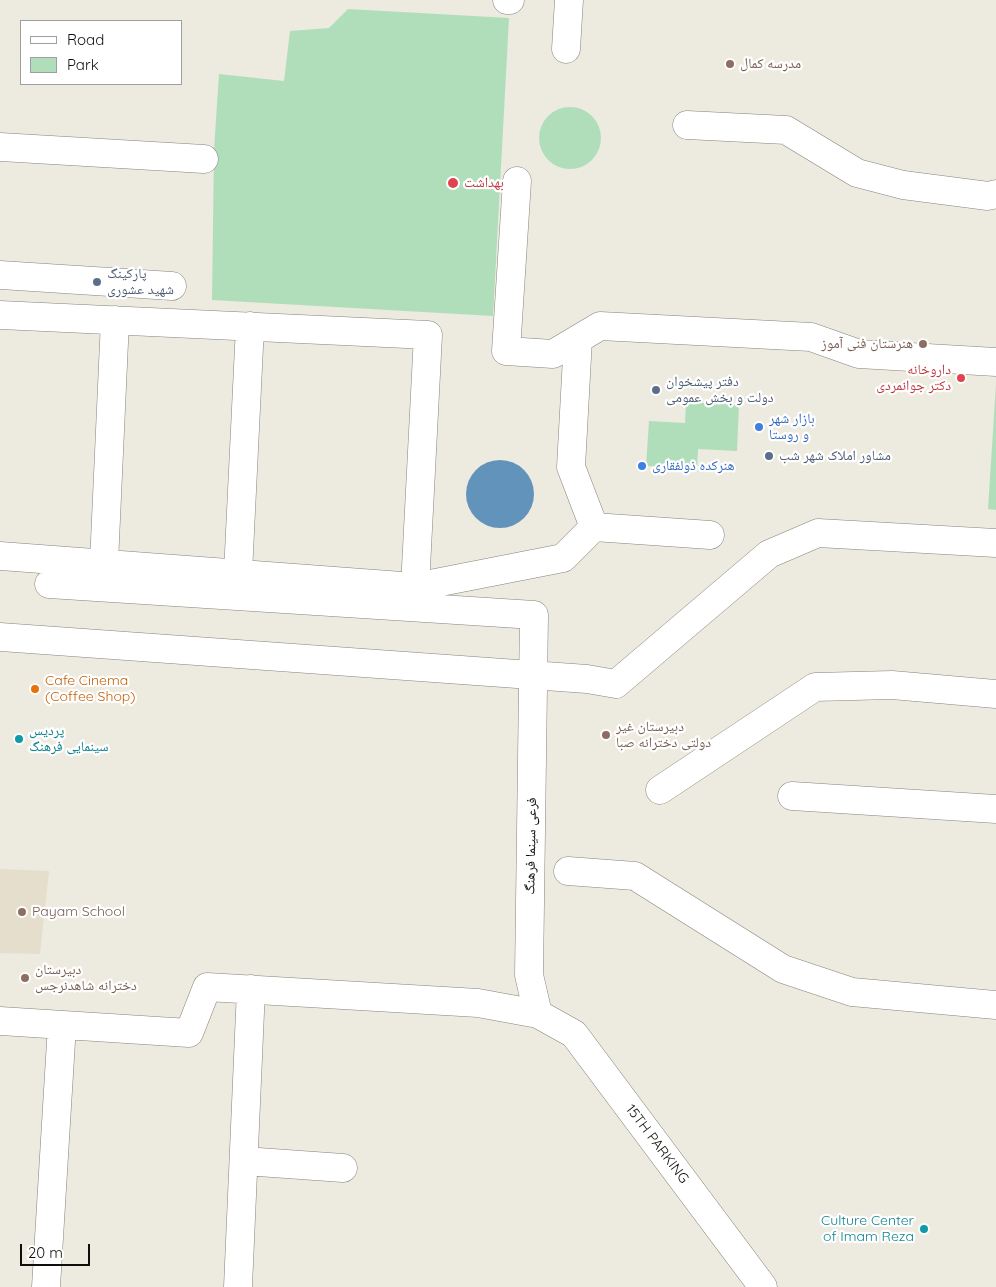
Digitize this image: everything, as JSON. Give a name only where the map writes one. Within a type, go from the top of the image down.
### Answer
[{"type":"street","points":[[566,49],[569,0]]},
{"type":"street","points":[[687,125],[786,130],[857,173],[903,185],[988,196],[996,194]]},
{"type":"street","points":[[0,147],[204,159]]},
{"type":"street","points":[[517,181],[506,351],[553,354],[600,326],[811,337],[859,354],[996,362]]},
{"type":"street","points":[[0,275],[172,286]]},
{"type":"street","points":[[0,315],[428,335],[415,587]]},
{"type":"street","points":[[104,564],[115,320]]},
{"type":"street","points":[[238,573],[250,326]]},
{"type":"street","points":[[578,339],[571,467],[594,528]]},
{"type":"street","points":[[0,556],[415,587],[563,558],[594,528],[710,535]]},
{"type":"street","points":[[0,637],[535,677],[587,679],[616,684],[769,554],[818,533],[992,541],[996,543]]},
{"type":"street","name":"فرعی سینما فرهنگ","points":[[49,584],[534,614],[535,677],[529,975],[538,1014]]},
{"type":"street","points":[[660,790],[816,687],[892,685],[996,694]]},
{"type":"street","points":[[792,796],[996,809]]},
{"type":"street","points":[[568,871],[635,876],[783,969],[852,992],[996,1005]]},
{"type":"street","name":"15TH PARKING","points":[[62,1025],[189,1033],[207,987],[478,1003],[538,1014],[574,1034],[763,1287]]},
{"type":"street","points":[[238,1287],[251,989]]},
{"type":"street","points":[[0,1021],[62,1025],[46,1287]]},
{"type":"street","points":[[244,1161],[343,1168]]},
{"type":"shaded area","name":"Payam School","points":[[0,869],[49,871],[40,954],[0,953]]},
{"type":"green space","points":[[348,9],[509,18],[493,316],[212,300],[214,150],[219,74],[284,81],[290,31],[329,28]]},
{"type":"green space","points":[[570,107],[582,109],[592,116],[599,126],[601,138],[599,150],[592,160],[582,167],[570,169],[558,167],[548,160],[541,150],[539,138],[541,126],[548,116],[558,109]]},
{"type":"green space","points":[[996,384],[996,510],[988,509]]},
{"type":"green space","points":[[686,402],[739,405],[737,451],[698,449],[697,469],[646,466],[649,421],[685,423]]},
{"type":"water","points":[[500,460],[513,463],[524,470],[531,481],[534,494],[531,507],[524,518],[513,525],[500,528],[487,525],[476,518],[469,507],[466,494],[469,481],[476,470],[487,463]]},
{"type":"place","name":"مدرسه کمال","points":[[730,64]]},
{"type":"place","name":"بهداشت","points":[[453,183]]},
{"type":"place","name":"پارکینگ شهید عشوری","points":[[97,282]]},
{"type":"place","name":"هنرستان فنی آموز","points":[[923,344]]},
{"type":"place","name":"داروخانه دکتر جوانمردی","points":[[961,378]]},
{"type":"place","name":"دفتر پیشخوان دولت و بخش عمومی","points":[[656,390]]},
{"type":"place","name":"بازار شهر و روستا","points":[[759,427]]},
{"type":"place","name":"مشاور املاک شهر شب","points":[[769,456]]},
{"type":"place","name":"هنرکده ذولفقاری","points":[[642,466]]},
{"type":"place","name":"Cafe Cinema (Coffee Shop)","points":[[35,689]]},
{"type":"place","name":"دبیرستان غیر دولتی دخترانه صبا","points":[[606,735]]},
{"type":"place","name":"پردیس سینمایی فرهنگ","points":[[19,739]]},
{"type":"place","name":"Payam School","points":[[22,912]]},
{"type":"place","name":"دبیرستان دخترانه شاهدنرجس","points":[[25,978]]},
{"type":"place","name":"Culture Center of Imam Reza","points":[[924,1229]]}]
